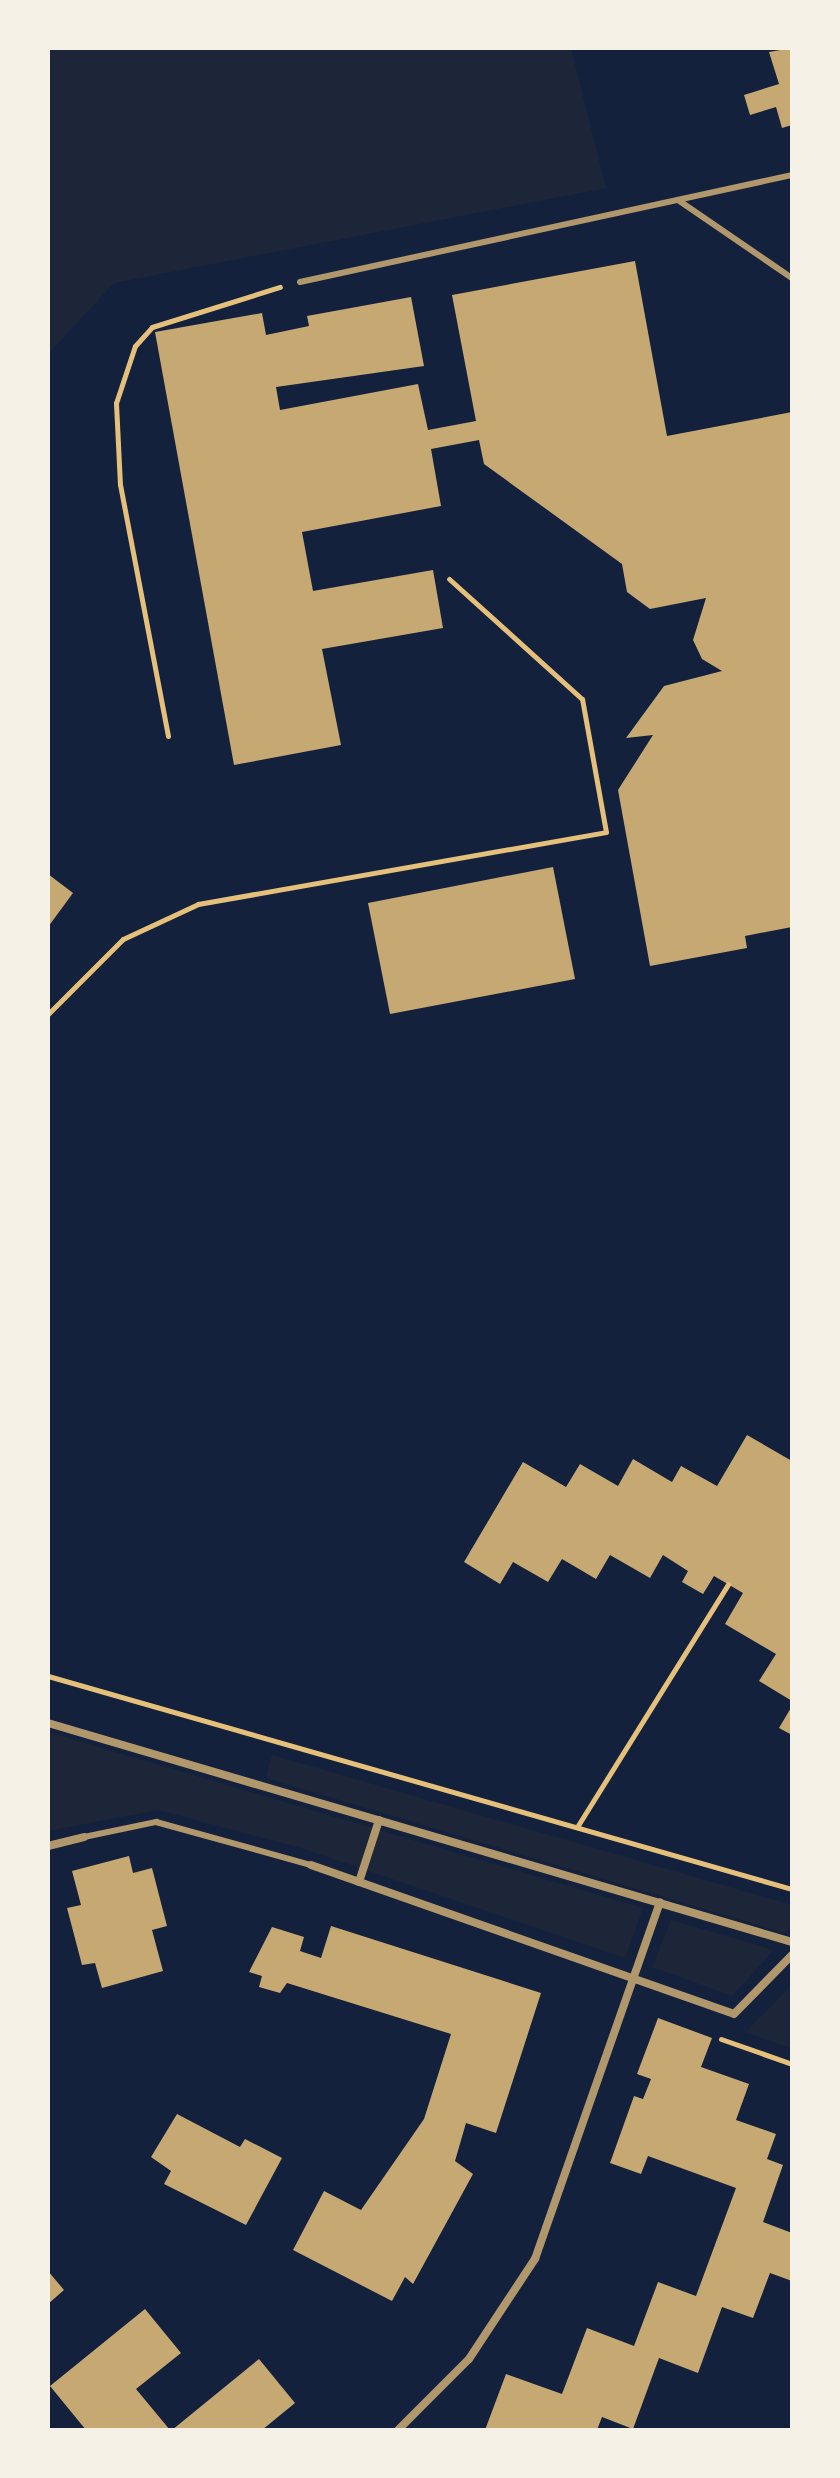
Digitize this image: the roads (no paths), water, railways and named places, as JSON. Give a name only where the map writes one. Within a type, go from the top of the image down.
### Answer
[{"type":"street","points":[[48,1723],[792,1942]]},
{"type":"street","points":[[359,1882],[379,1820]]},
{"type":"street","points":[[48,1846],[84,1837]]},
{"type":"street","points":[[311,1865],[734,2014],[792,1955]]},
{"type":"street","points":[[398,2430],[469,2359],[535,2259],[631,1976],[660,1902]]},
{"type":"lane","points":[[300,282],[792,175]]},
{"type":"lane","points":[[678,200],[792,278]]},
{"type":"lane","points":[[84,1837],[156,1822],[311,1865]]}]
